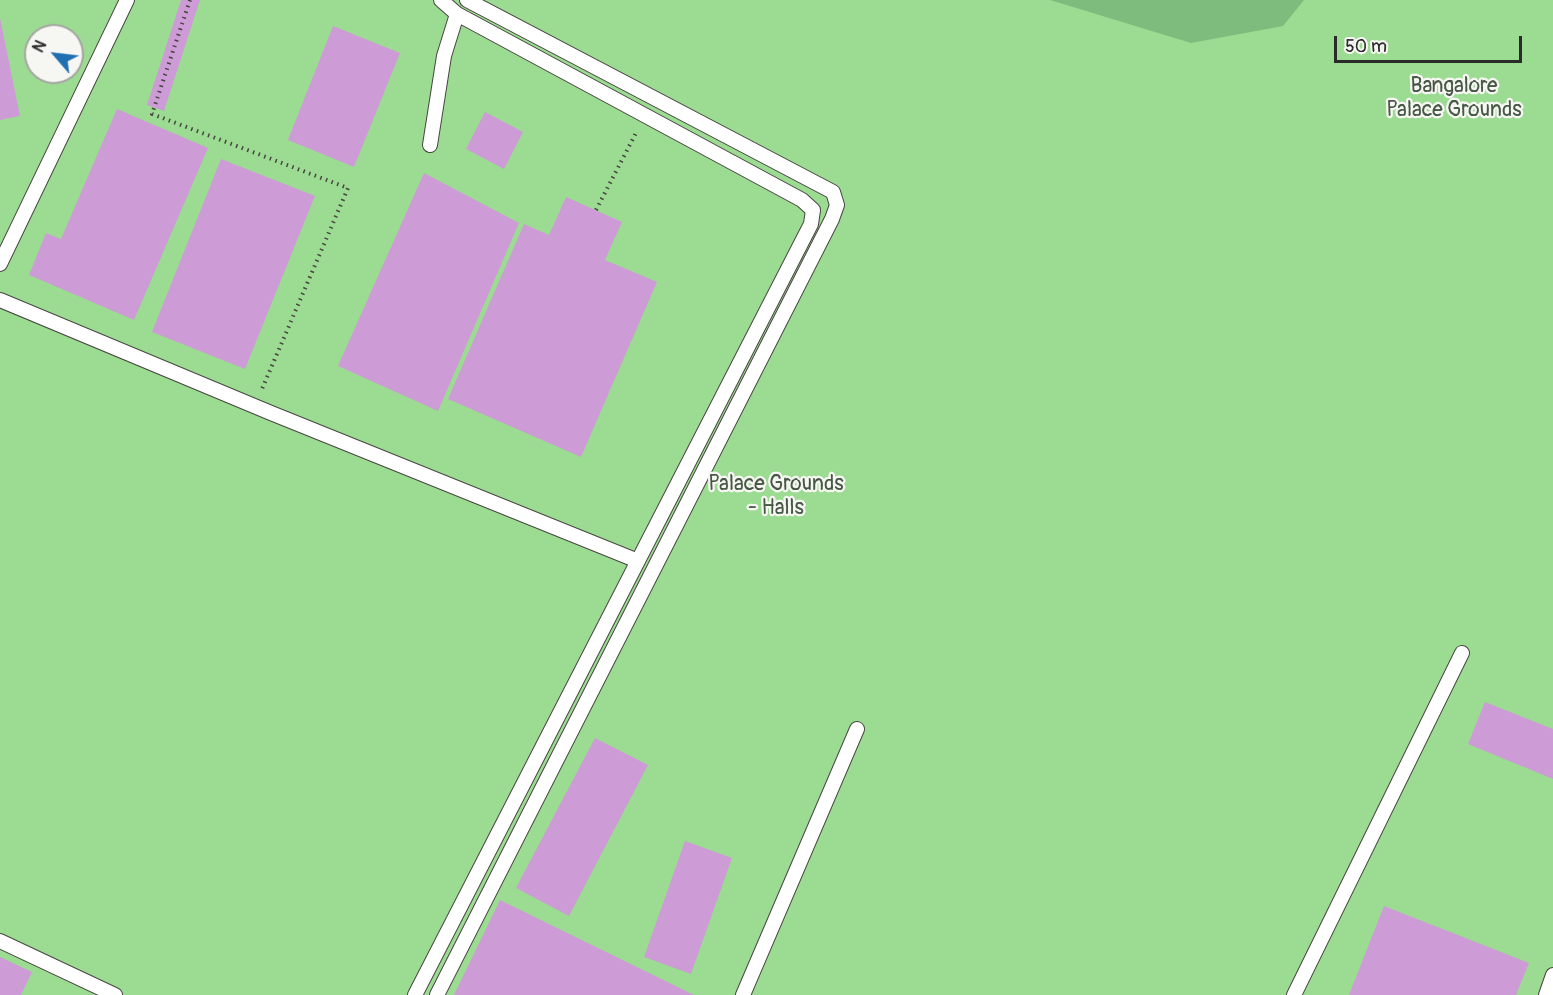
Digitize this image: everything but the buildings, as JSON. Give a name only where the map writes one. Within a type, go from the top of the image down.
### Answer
[{"type":"lane","points":[[0,264],[127,0]]},
{"type":"lane","points":[[415,995],[811,224],[813,210],[802,200],[457,14],[441,0]]},
{"type":"lane","points":[[436,995],[832,219],[837,205],[832,192],[466,0]]},
{"type":"lane","points":[[430,145],[444,56],[457,14]]},
{"type":"lane","points":[[575,78],[584,62]]},
{"type":"lane","points":[[716,154],[724,136]]},
{"type":"lane","points":[[0,300],[254,406],[638,561]]},
{"type":"lane","points":[[1294,995],[1462,653]]},
{"type":"lane","points":[[743,995],[857,729]]},
{"type":"lane","points":[[0,941],[115,995]]},
{"type":"lane","points":[[1546,995],[1553,975]]},
{"type":"path","points":[[190,0],[152,114],[348,188],[254,406]]},
{"type":"path","points":[[596,210],[645,116]]},
{"type":"green space","name":"Palace Grounds - Halls","points":[[0,0],[1553,0],[1553,995],[0,995]]},
{"type":"green space","points":[[1050,0],[1304,0],[1283,26],[1191,43]]},
{"type":"park label","name":"Bangalore Palace Grounds","points":[[1454,99]]}]
